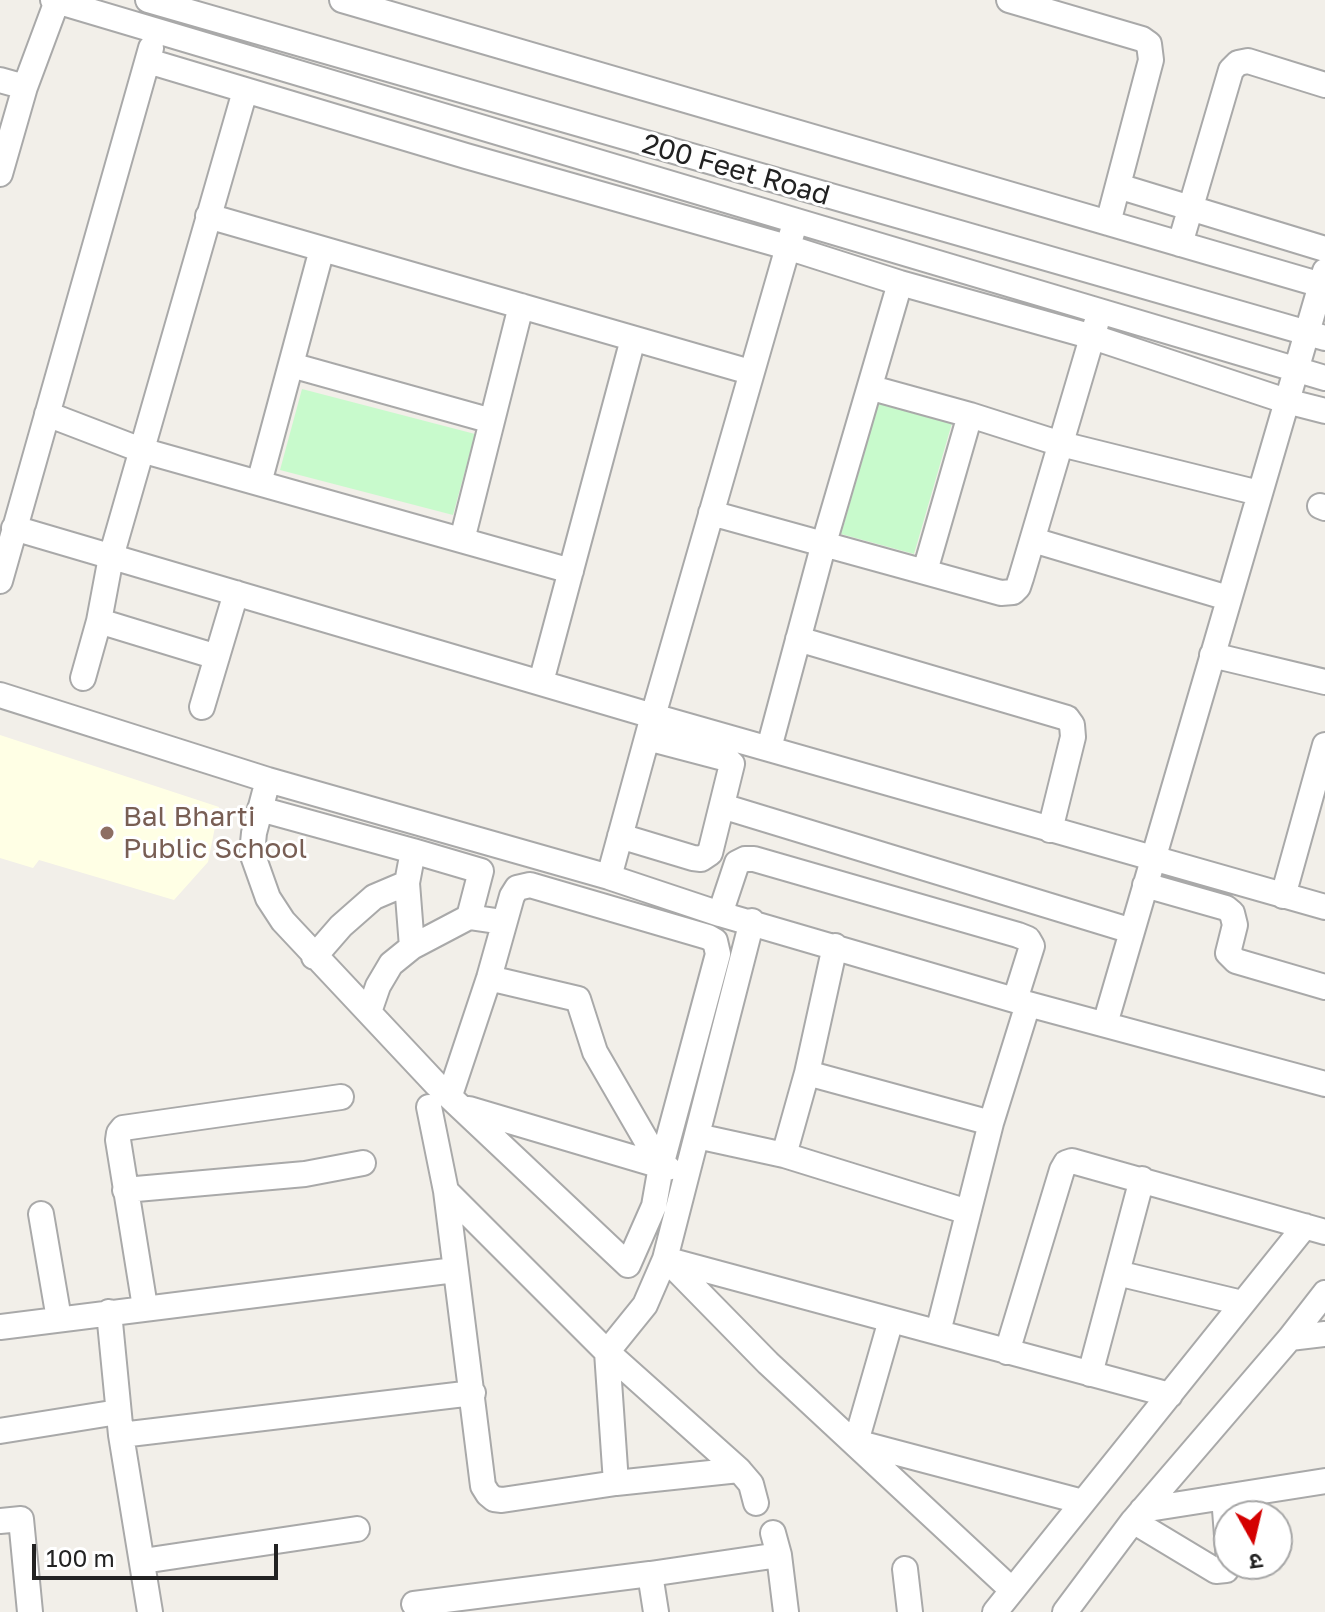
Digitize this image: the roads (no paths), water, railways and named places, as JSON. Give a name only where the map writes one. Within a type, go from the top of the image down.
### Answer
[{"type":"street","points":[[0,174],[55,0],[1325,378]]},
{"type":"street","points":[[342,0],[1180,244],[1324,280],[1315,336],[1294,369],[1105,1024]]},
{"type":"street","points":[[1009,0],[1142,39],[1149,44],[1151,60],[1108,223]]},
{"type":"street","points":[[0,581],[148,61],[156,31],[158,2]]},
{"type":"street","name":"200 Feet Road","points":[[158,2],[1315,336]]},
{"type":"street","points":[[148,61],[1093,337],[1325,411]]},
{"type":"street","points":[[1180,244],[1231,70],[1238,63],[1248,61],[1325,85]]},
{"type":"street","points":[[0,80],[25,87]]},
{"type":"street","points":[[83,678],[99,621],[111,557],[245,91]]},
{"type":"street","points":[[1118,186],[1325,249]]},
{"type":"street","points":[[208,216],[750,372]]},
{"type":"street","points":[[609,877],[750,372],[796,219]]},
{"type":"street","points":[[259,483],[322,249]]},
{"type":"street","points":[[769,748],[824,543],[872,388],[900,283]]},
{"type":"street","points":[[462,540],[521,306]]},
{"type":"street","points":[[711,513],[1001,593],[1013,592],[1018,587],[1033,540],[1101,309]]},
{"type":"street","points":[[541,682],[633,339]]},
{"type":"street","points":[[291,365],[492,421]]},
{"type":"street","points":[[872,388],[1061,444],[1259,493]]},
{"type":"street","points":[[47,414],[141,450],[571,571]]},
{"type":"street","points":[[925,571],[970,415]]},
{"type":"street","points":[[14,528],[541,682],[727,759],[733,768],[710,853],[701,859],[620,836]]},
{"type":"street","points":[[1033,540],[1228,598]]},
{"type":"street","points":[[202,707],[236,593]]},
{"type":"street","points":[[99,621],[217,657]]},
{"type":"street","points":[[798,639],[1067,718],[1072,725],[1073,737],[1050,830]]},
{"type":"street","points":[[1212,655],[1325,682]]},
{"type":"street","points":[[0,695],[268,780],[609,877],[720,914],[1021,1002],[1325,1084]]},
{"type":"street","points":[[650,727],[769,748],[1325,907]]},
{"type":"street","points":[[1283,896],[1315,822],[1325,745]]},
{"type":"street","points":[[260,809],[545,889],[715,941],[718,954],[661,1166],[654,1206],[628,1265],[447,1103],[369,1012],[283,921],[268,898],[252,853],[260,809],[268,780]]},
{"type":"street","points":[[722,806],[1132,931]]},
{"type":"street","points":[[412,947],[407,883],[413,851]]},
{"type":"street","points":[[720,914],[737,863],[754,859],[1018,935],[1028,939],[1032,946],[1021,1002],[938,1332]]},
{"type":"street","points":[[469,917],[481,871]]},
{"type":"street","points":[[314,957],[341,926],[374,897],[407,883]]},
{"type":"street","points":[[523,885],[512,896],[489,978],[447,1103],[446,1191],[483,1486],[494,1499],[739,1470]]},
{"type":"street","points":[[1145,885],[1226,908],[1232,913],[1235,925],[1228,953],[1236,961],[1325,987]]},
{"type":"street","points":[[369,1012],[378,986],[391,964],[412,947],[469,917],[503,922]]},
{"type":"street","points":[[616,1483],[607,1352],[645,1305],[665,1259],[752,921]]},
{"type":"street","points":[[784,1155],[807,1073],[835,946]]},
{"type":"street","points":[[489,978],[578,999],[591,1044],[661,1166]]},
{"type":"street","points":[[807,1073],[991,1123]]},
{"type":"street","points":[[145,1307],[118,1140],[123,1128],[341,1097]]},
{"type":"street","points":[[447,1103],[687,1175]]},
{"type":"street","points":[[697,1136],[784,1155],[968,1212]]},
{"type":"street","points":[[995,1612],[1242,1303],[1315,1229],[1080,1161],[1066,1163],[1007,1352]]},
{"type":"street","points":[[125,1190],[305,1174],[363,1163]]},
{"type":"street","points":[[1090,1374],[1142,1179]]},
{"type":"street","points":[[446,1191],[607,1352],[739,1470],[751,1484],[756,1503]]},
{"type":"street","points":[[41,1214],[59,1319]]},
{"type":"street","points":[[665,1259],[1170,1395]]},
{"type":"street","points":[[665,1259],[768,1363],[1012,1590]]},
{"type":"street","points":[[0,1327],[455,1270]]},
{"type":"street","points":[[1117,1273],[1242,1303]]},
{"type":"street","points":[[1076,1608],[1137,1516],[1325,1293]]},
{"type":"street","points":[[109,1312],[120,1424],[150,1612]]},
{"type":"street","points":[[856,1442],[891,1320]]},
{"type":"street","points":[[1290,1338],[1325,1334]]},
{"type":"street","points":[[0,1431],[120,1424],[473,1393]]},
{"type":"street","points":[[856,1442],[1083,1502]]},
{"type":"street","points":[[1137,1516],[1224,1497],[1325,1481]]},
{"type":"street","points":[[1137,1516],[1213,1569]]},
{"type":"street","points":[[0,1521],[21,1519],[30,1612]]},
{"type":"street","points":[[143,1561],[357,1529]]},
{"type":"street","points":[[414,1604],[531,1601],[776,1544],[786,1612]]},
{"type":"street","points":[[905,1569],[910,1612]]},
{"type":"street","points":[[650,1574],[656,1612]]},
{"type":"place","name":"Bal Bharti Public School","points":[[107,833]]}]
